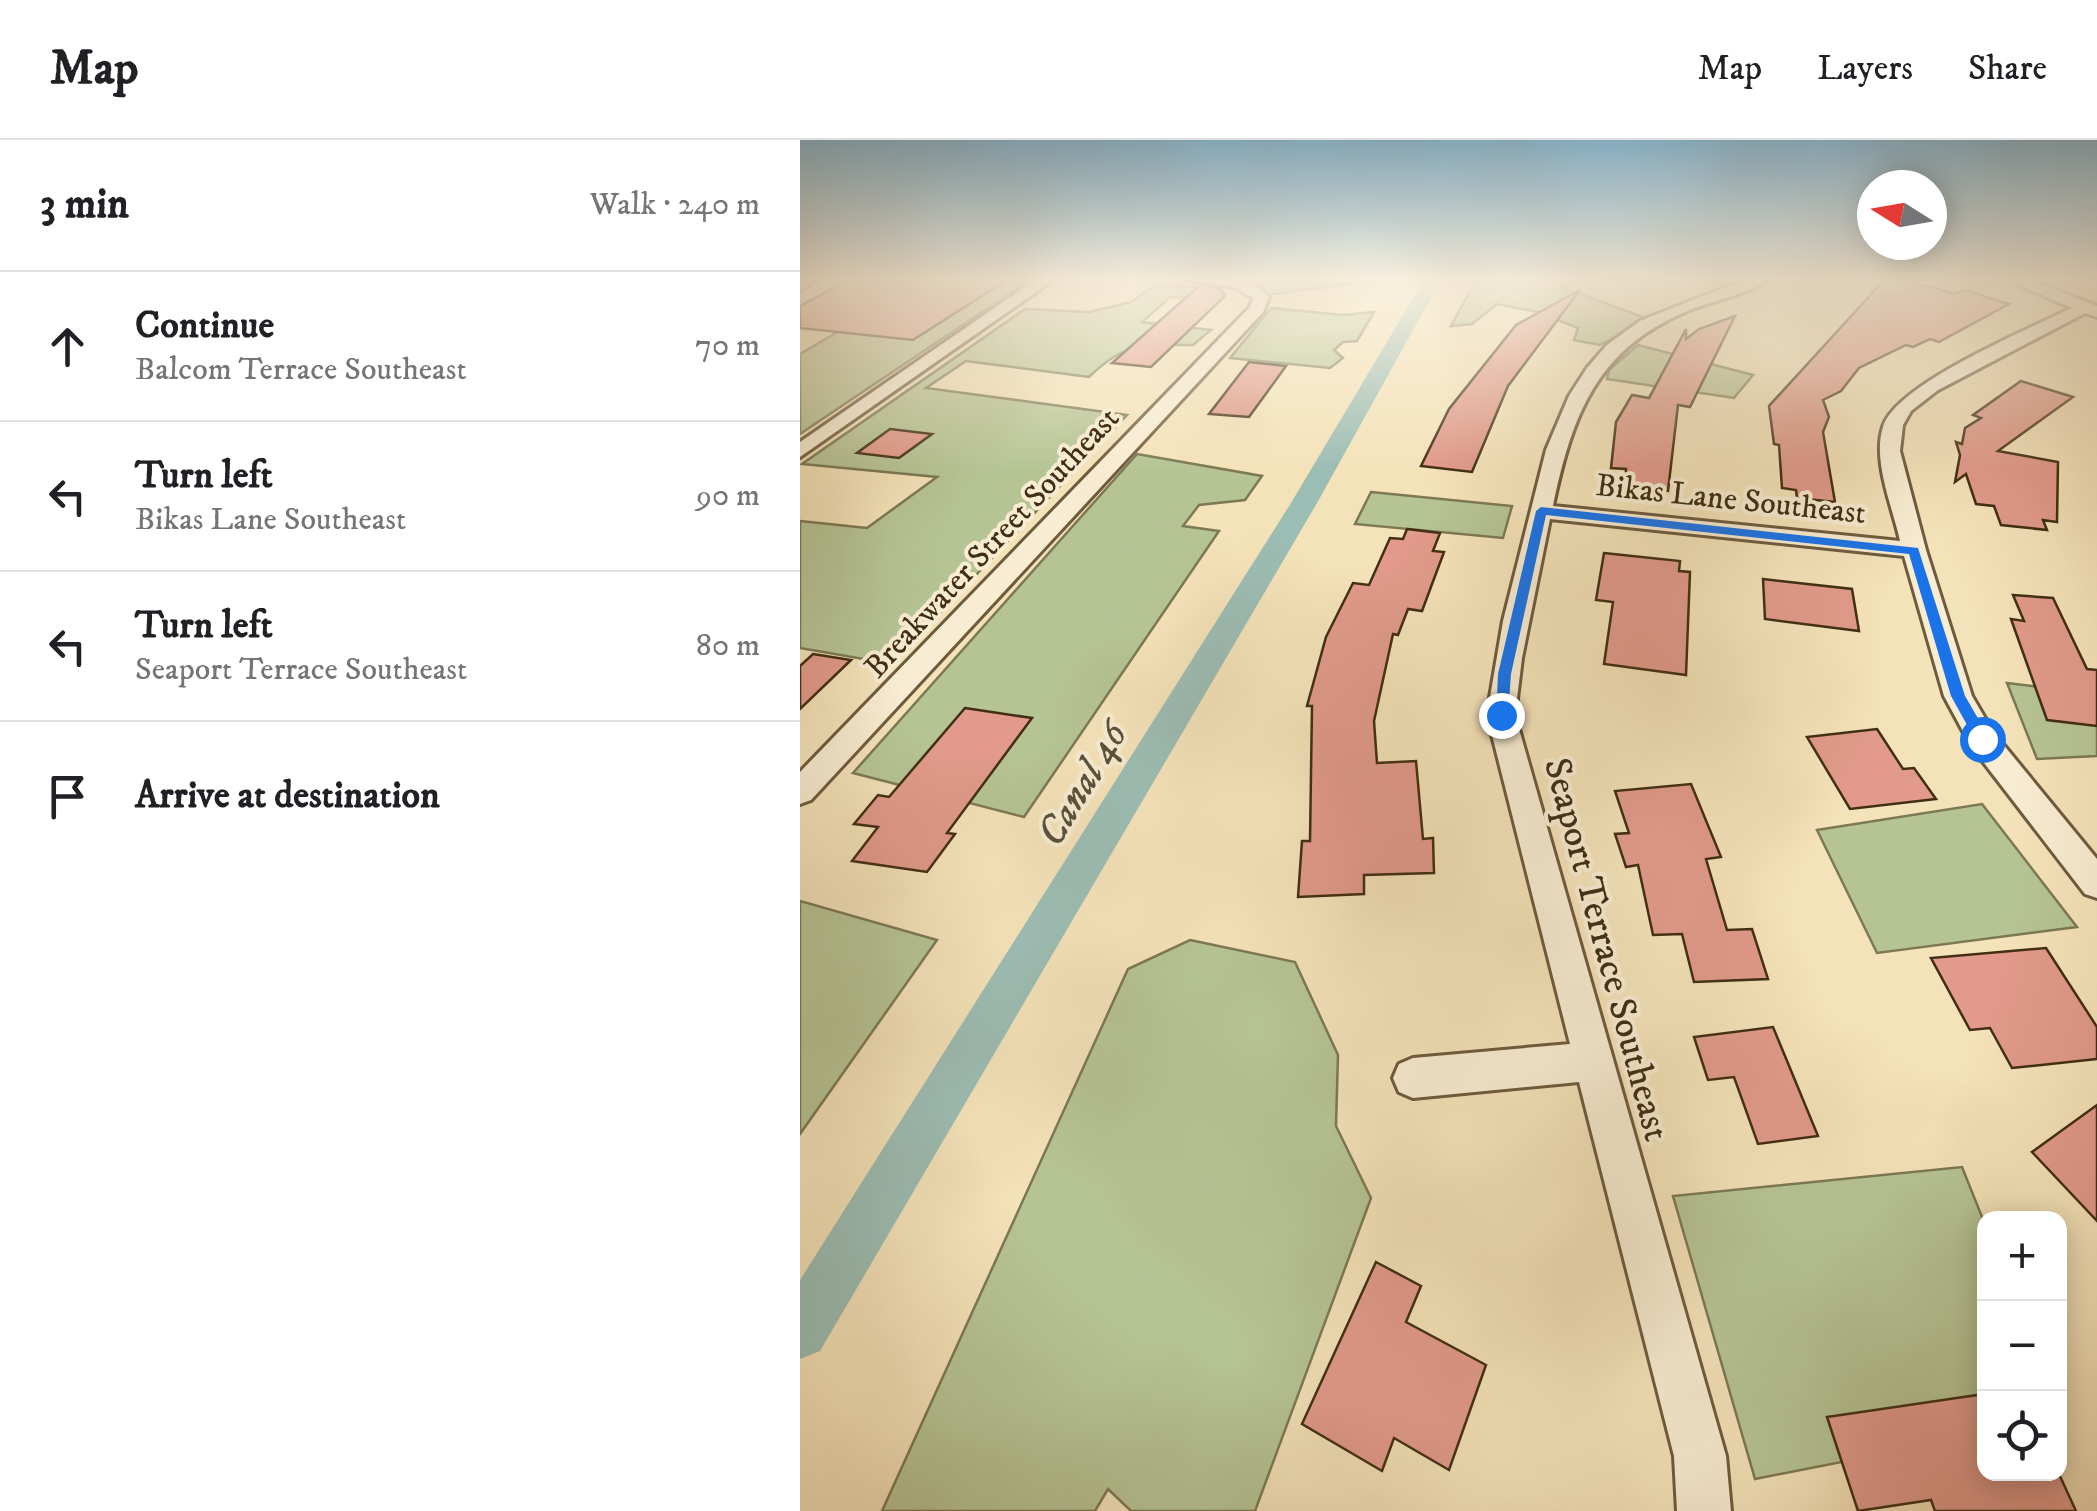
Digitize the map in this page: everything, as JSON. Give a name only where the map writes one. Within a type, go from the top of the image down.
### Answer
[{"type":"street","points":[[800,450],[956,342]]},
{"type":"street","name":"Breakwater Street Southeast","points":[[800,792],[1225,342]]},
{"type":"street","name":"Seaport Terrace Southeast","points":[[1623,342],[1583,386],[1559,436],[1504,674],[1501,715],[1700,1456],[1704,1511]]},
{"type":"street","points":[[2024,342],[1932,386],[1904,407],[1893,424],[1890,451],[1914,550],[1958,696],[1982,739],[2097,884]]},
{"type":"street","name":"Bikas Lane Southeast","points":[[1541,511],[1914,550]]},
{"type":"street","points":[[1414,1078],[1593,1061]]},
{"type":"green space","points":[[821,342],[937,342],[800,434],[800,354]]},
{"type":"green space","points":[[978,342],[1197,342],[1125,351],[1089,377],[966,361],[926,388],[1127,415],[892,664],[800,648],[800,521],[867,528],[937,477],[802,464]]},
{"type":"green space","points":[[1243,342],[1343,342],[1334,350],[1343,358],[1330,368],[1230,358]]},
{"type":"green space","points":[[1638,345],[1753,375],[1734,398],[1607,379],[1609,370]]},
{"type":"green space","points":[[1137,454],[1262,476],[1245,500],[1199,505],[1183,526],[1219,531],[1024,817],[853,773]]},
{"type":"green space","points":[[1371,492],[1512,506],[1503,538],[1355,524]]},
{"type":"green space","points":[[2007,683],[2097,694],[2097,756],[2037,759]]},
{"type":"green space","points":[[1982,804],[2077,927],[1877,953],[1817,830]]},
{"type":"green space","points":[[800,901],[937,940],[800,1134]]},
{"type":"green space","points":[[1190,940],[1295,962],[1338,1055],[1336,1126],[1371,1198],[1255,1511],[1131,1511],[1108,1489],[1095,1511],[882,1511],[1128,969]]},
{"type":"green space","points":[[1962,1167],[1980,1211],[1977,1435],[1755,1479],[1673,1196]]},
{"type":"building","points":[[1136,342],[1177,342],[1151,367],[1112,363]]},
{"type":"building","points":[[1502,342],[1541,342],[1508,386],[1472,472],[1421,466],[1449,409]]},
{"type":"building","points":[[1679,342],[1722,342],[1690,407],[1678,405],[1668,491],[1625,487],[1626,469],[1611,468],[1616,422],[1632,395],[1649,398]]},
{"type":"building","points":[[1828,342],[1924,342],[1913,347],[1906,345],[1859,368],[1841,391],[1823,400],[1829,417],[1823,432],[1835,502],[1797,498],[1796,490],[1782,488],[1779,445],[1774,444],[1769,406]]},
{"type":"building","points":[[1249,362],[1286,366],[1249,417],[1209,414]]},
{"type":"building","points":[[2021,381],[2073,397],[1998,451],[2058,462],[2057,522],[2043,520],[2047,530],[2001,525],[1994,506],[1976,504],[1966,474],[1955,482],[1960,455],[1956,442],[1962,444],[1965,428],[1981,418],[1973,415]]},
{"type":"building","points":[[890,429],[932,434],[899,458],[857,453]]},
{"type":"building","points":[[1407,529],[1440,533],[1433,551],[1444,552],[1422,611],[1408,609],[1398,635],[1393,634],[1374,721],[1377,763],[1416,761],[1423,839],[1433,838],[1434,873],[1364,875],[1364,894],[1298,897],[1302,841],[1310,841],[1312,706],[1307,706],[1326,637],[1353,583],[1369,585],[1390,538],[1403,539]]},
{"type":"building","points":[[1604,553],[1680,561],[1679,571],[1690,572],[1686,675],[1604,664],[1613,602],[1596,600]]},
{"type":"building","points":[[1763,579],[1852,589],[1859,631],[1765,619]]},
{"type":"building","points":[[2013,595],[2053,598],[2087,669],[2097,670],[2097,726],[2047,720],[2011,619],[2024,621]]},
{"type":"building","points":[[813,654],[851,660],[800,709],[800,666]]},
{"type":"building","points":[[965,708],[1032,718],[947,833],[955,834],[927,872],[852,861],[878,827],[854,824],[878,795],[889,797]]},
{"type":"building","points":[[1877,729],[1903,769],[1914,768],[1936,799],[1850,809],[1807,737]]},
{"type":"building","points":[[1691,784],[1721,857],[1706,859],[1727,930],[1752,929],[1768,979],[1694,982],[1682,934],[1653,935],[1638,865],[1626,867],[1615,834],[1629,833],[1615,791]]},
{"type":"building","points":[[2046,948],[2097,1027],[2097,1059],[2012,1068],[1990,1028],[1970,1030],[1931,958]]},
{"type":"building","points":[[1773,1027],[1818,1136],[1758,1144],[1734,1077],[1708,1080],[1694,1037]]},
{"type":"building","points":[[2097,1105],[2097,1221],[2032,1152]]},
{"type":"building","points":[[1376,1262],[1421,1286],[1406,1322],[1486,1365],[1449,1470],[1394,1438],[1382,1471],[1302,1424]]},
{"type":"building","points":[[1977,1395],[1977,1481],[2062,1481],[2076,1511],[1935,1511],[1931,1500],[1858,1511],[1827,1417]]},
{"type":"waterway","name":"Canal 46","points":[[800,1331],[1304,503],[1397,342]]},
{"type":"route","points":[[1501,715],[1504,674],[1541,511],[1914,550],[1958,696],[1982,739]]}]
